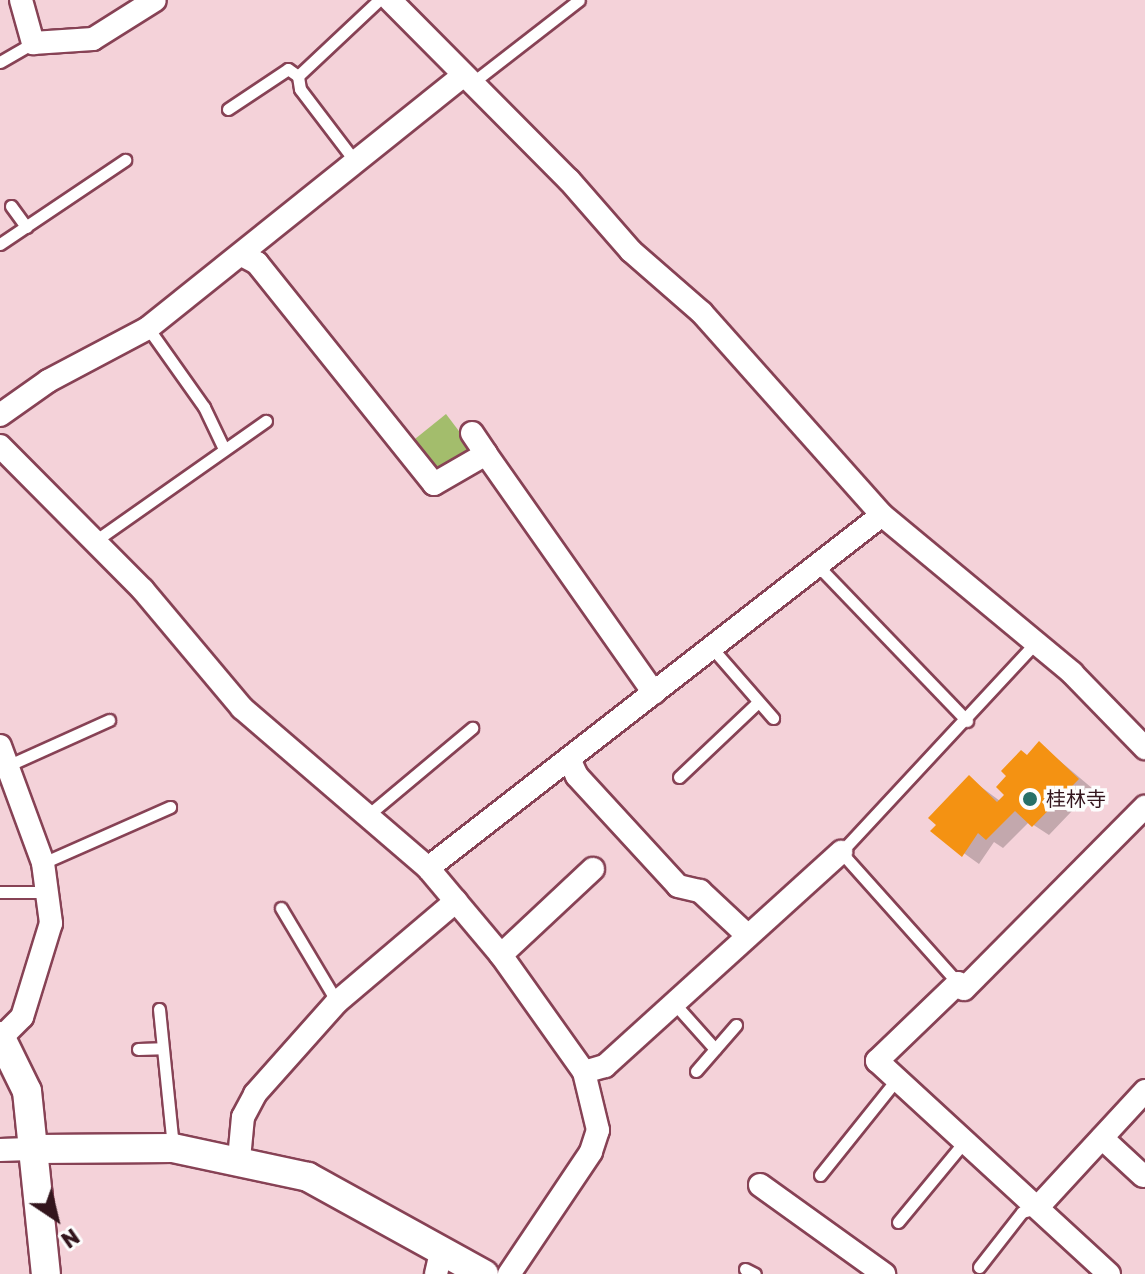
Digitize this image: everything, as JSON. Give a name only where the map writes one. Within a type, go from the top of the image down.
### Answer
[{"type":"street","points":[[21,0],[33,43],[93,39],[155,0]]},
{"type":"street","points":[[390,0],[631,251],[702,313],[882,515],[1072,673],[1145,748]]},
{"type":"street","points":[[0,415],[48,381],[148,328],[242,255],[354,160],[466,80]]},
{"type":"street","points":[[242,255],[257,263],[434,484],[486,454]]},
{"type":"street","points":[[472,433],[654,693]]},
{"type":"street","points":[[0,446],[95,541],[242,708],[428,868],[501,955],[584,1072],[598,1130],[591,1152],[509,1274]]},
{"type":"street","points":[[428,868],[882,515]]},
{"type":"street","points":[[4,756],[8,792],[43,863],[49,892],[51,923],[22,1017],[1,1036],[27,1091],[37,1149],[46,1274]]},
{"type":"street","points":[[569,759],[577,776],[678,886],[700,891],[747,935]]},
{"type":"street","points":[[1109,1274],[877,1061],[958,983],[964,989],[1145,807]]},
{"type":"street","points":[[584,1072],[605,1066],[747,935],[791,902],[841,852]]},
{"type":"street","points":[[501,955],[579,895],[593,869]]},
{"type":"street","points":[[239,1159],[243,1117],[255,1094],[337,1002],[456,901]]},
{"type":"street","points":[[1038,1207],[1145,1091]]},
{"type":"street","points":[[1102,1138],[1143,1176]]},
{"type":"street","points":[[0,1150],[173,1148],[239,1159],[308,1177],[439,1263],[484,1274]]},
{"type":"street","points":[[760,1185],[884,1274]]},
{"type":"lane","points":[[298,76],[379,0]]},
{"type":"lane","points":[[466,80],[579,0]]},
{"type":"lane","points":[[0,62],[33,43]]},
{"type":"lane","points":[[228,109],[288,69],[298,76],[300,89],[354,160]]},
{"type":"lane","points":[[0,244],[125,160]]},
{"type":"lane","points":[[11,206],[26,227]]},
{"type":"lane","points":[[148,328],[204,407],[224,449]]},
{"type":"lane","points":[[95,541],[266,421]]},
{"type":"lane","points":[[818,566],[967,721]]},
{"type":"lane","points":[[958,983],[841,852],[967,721],[1034,644]]},
{"type":"lane","points":[[712,648],[773,718]]},
{"type":"lane","points":[[679,777],[757,703]]},
{"type":"lane","points":[[4,756],[109,720]]},
{"type":"lane","points":[[368,815],[472,728]]},
{"type":"lane","points":[[43,863],[170,807]]},
{"type":"lane","points":[[0,892],[49,892]]},
{"type":"lane","points":[[281,908],[337,1002]]},
{"type":"lane","points":[[673,1002],[715,1049]]},
{"type":"lane","points":[[159,1009],[173,1148]]},
{"type":"lane","points":[[696,1071],[736,1025]]},
{"type":"lane","points":[[138,1049],[162,1048]]},
{"type":"lane","points":[[820,1175],[897,1079]]},
{"type":"lane","points":[[898,1222],[965,1141]]},
{"type":"lane","points":[[979,1267],[1022,1212],[1038,1207]]},
{"type":"green space","points":[[446,414],[471,447],[469,457],[440,472],[410,443]]},
{"type":"building","name":"桂林寺","points":[[1039,741],[1079,779],[1032,827],[1015,811],[986,840],[978,833],[962,857],[930,831],[936,825],[928,818],[969,775],[997,802],[1004,795],[996,787],[1006,776],[1001,771],[1021,750],[1027,755]]},
{"type":"place","name":"桂林寺","points":[[1030,799]]}]
